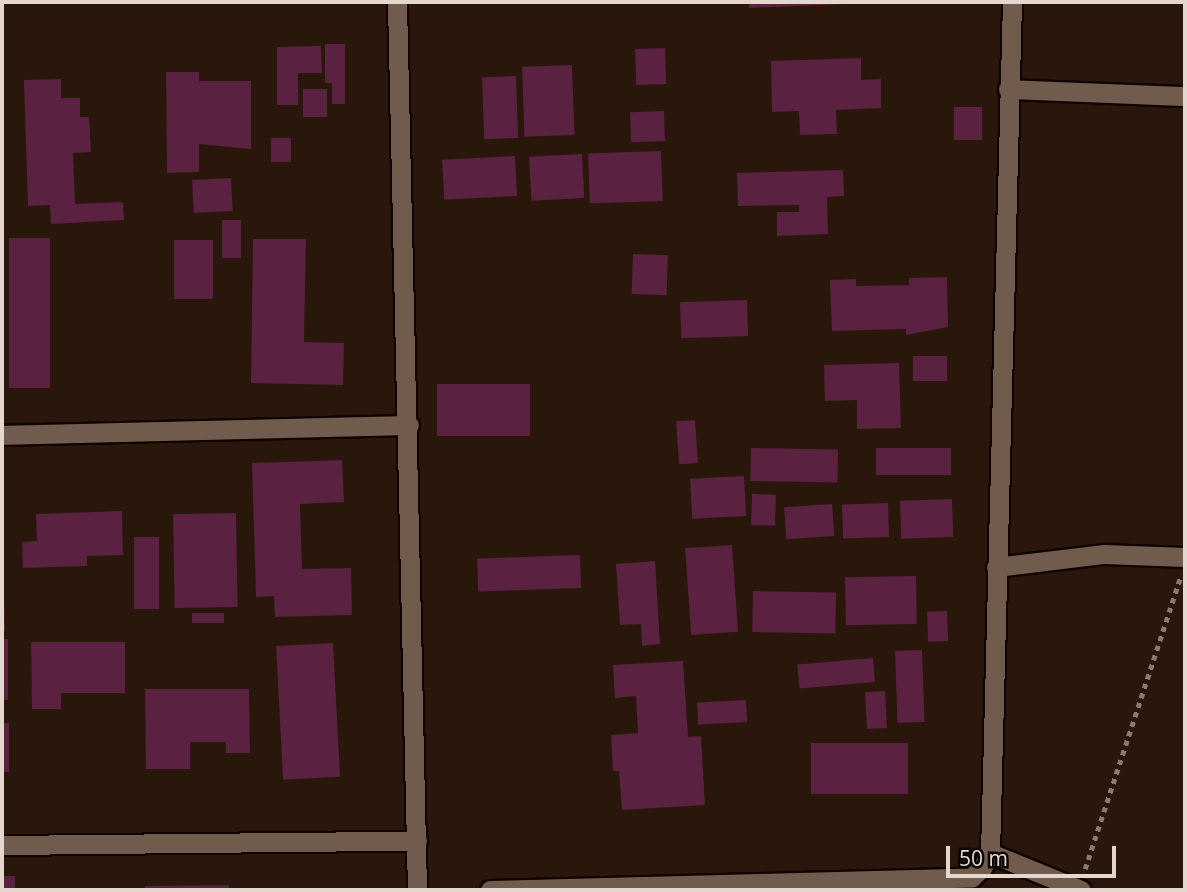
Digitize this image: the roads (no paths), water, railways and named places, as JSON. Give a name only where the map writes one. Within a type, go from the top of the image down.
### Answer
[{"type":"street","points":[[397,2],[409,425],[417,890]]},
{"type":"street","points":[[490,890],[972,877],[990,853],[1012,2]]},
{"type":"street","points":[[1008,89],[1185,96]]},
{"type":"street","points":[[2,435],[409,425]]},
{"type":"street","points":[[996,567],[1104,554],[1185,557]]},
{"type":"street","points":[[2,845],[417,841]]},
{"type":"street","points":[[990,853],[1080,890]]}]
